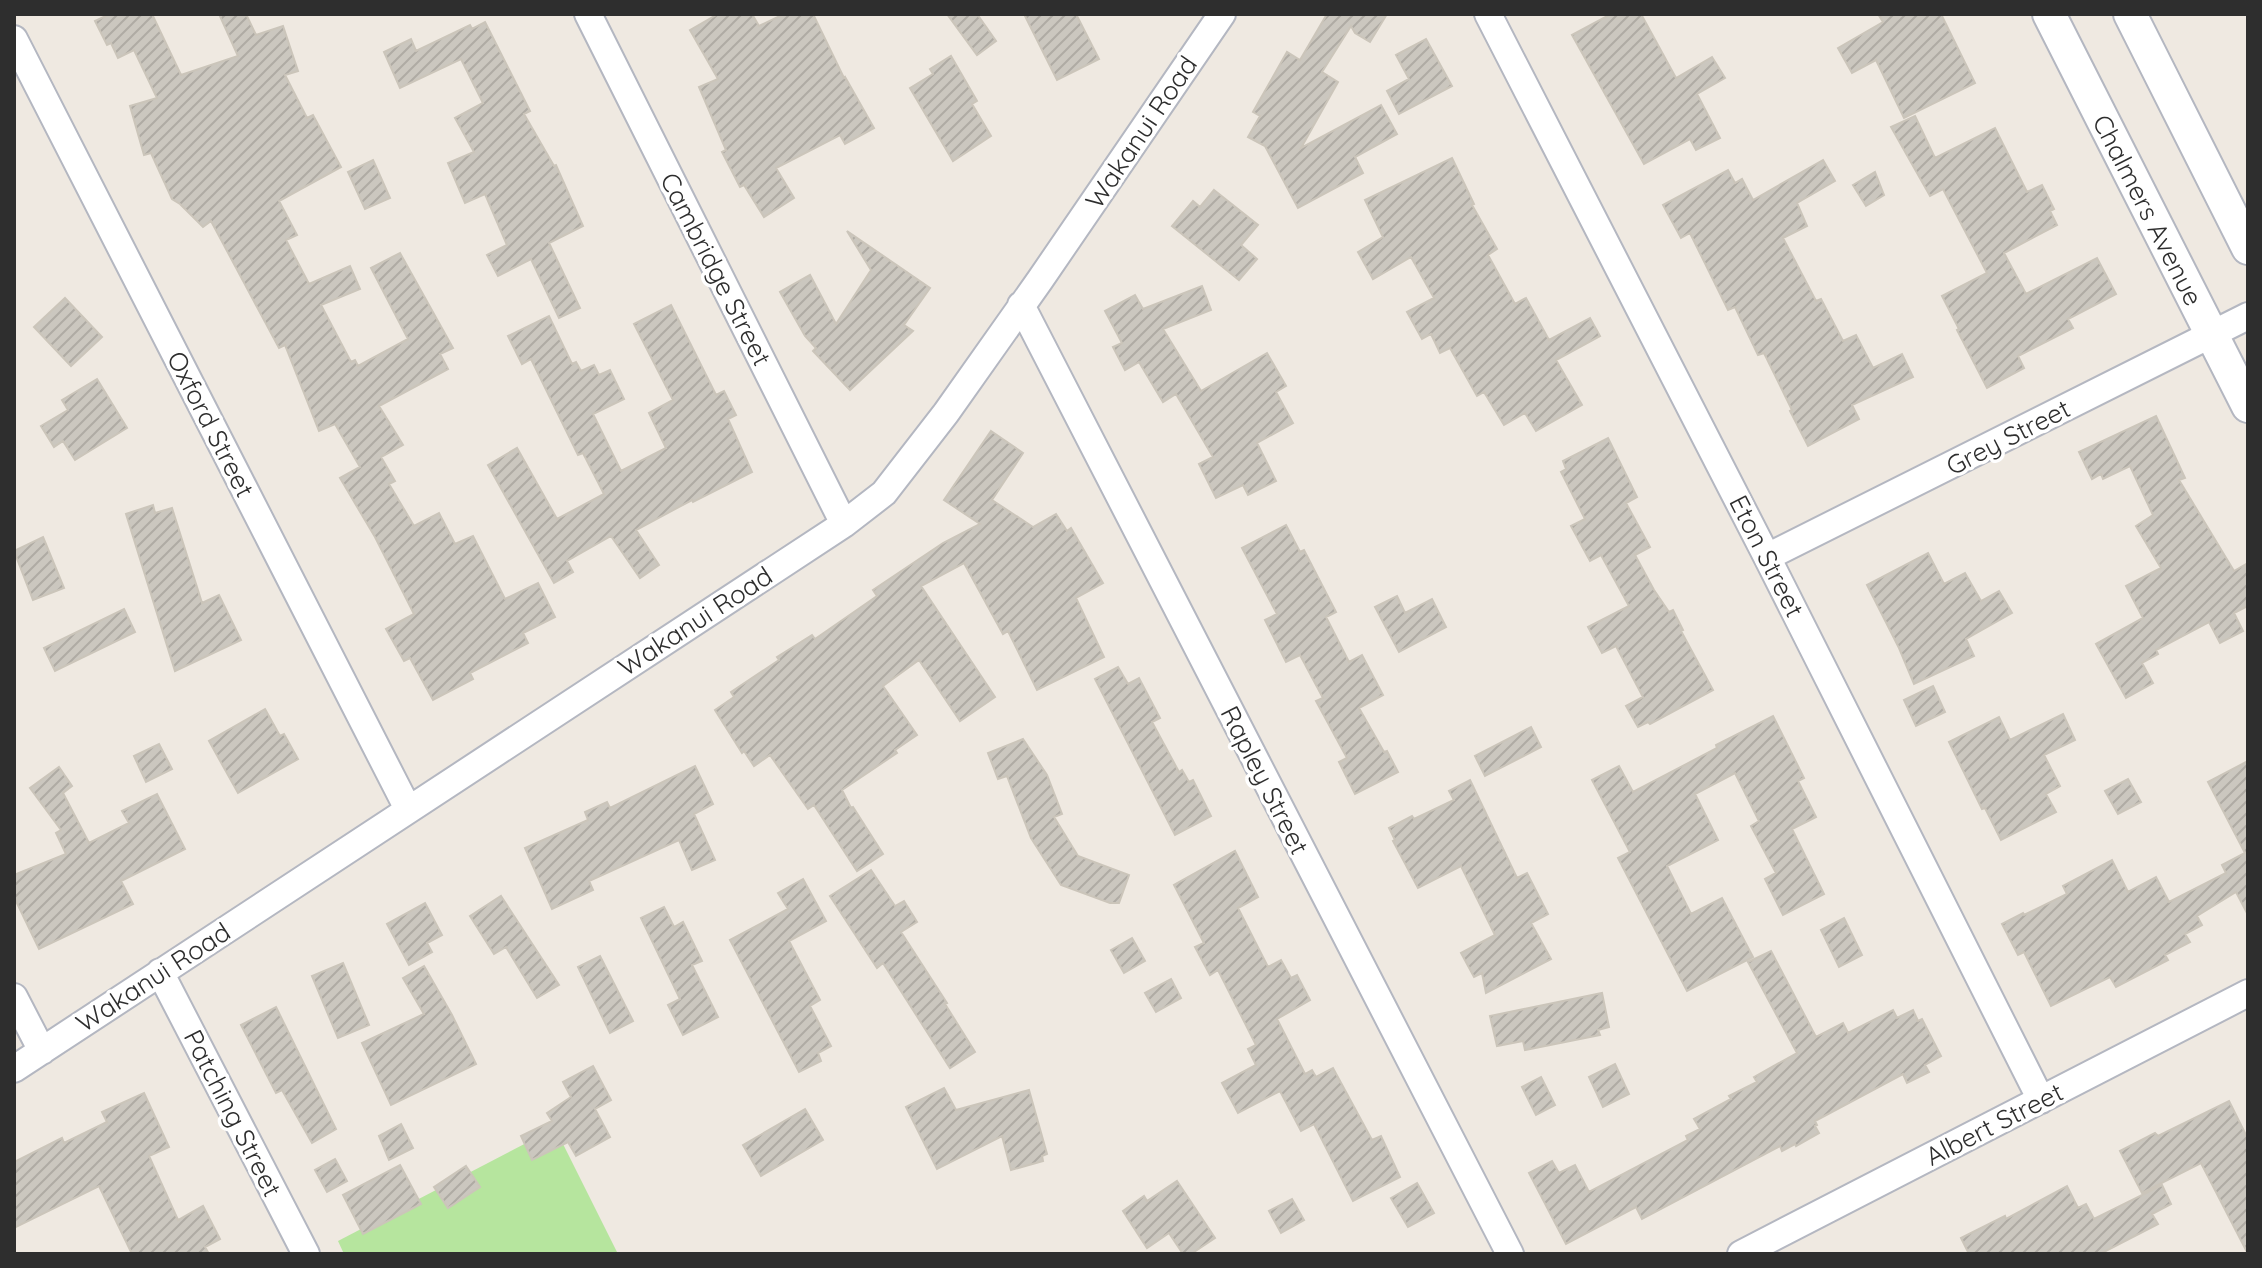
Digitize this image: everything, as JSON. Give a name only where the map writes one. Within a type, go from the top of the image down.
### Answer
[{"type":"street","name":"Cambridge Street","points":[[588,14],[844,524]]},
{"type":"street","name":"Wakanui Road","points":[[14,1069],[844,524],[884,493],[946,413],[1222,14]]},
{"type":"street","name":"Eton Street","points":[[1488,14],[2041,1100]]},
{"type":"street","name":"Chalmers Avenue","points":[[2049,14],[2248,406]]},
{"type":"street","points":[[2130,14],[2248,248]]},
{"type":"street","name":"Oxford Street","points":[[14,39],[408,809]]},
{"type":"street","name":"Rapley Street","points":[[1021,305],[1510,1254]]},
{"type":"street","name":"Grey Street","points":[[1767,557],[2248,316]]},
{"type":"street","name":"Patching Street","points":[[160,972],[306,1254]]},
{"type":"street","name":"Albert Street","points":[[1741,1254],[2248,993]]},
{"type":"street","points":[[14,997],[42,1051]]},
{"type":"green space","points":[[555,1128],[618,1254],[344,1254],[338,1241]]},
{"type":"building","points":[[110,14],[152,14],[181,75],[238,56],[219,14],[246,14],[256,35],[283,26],[298,71],[285,75],[307,118],[313,115],[341,167],[279,201],[297,235],[286,240],[309,284],[350,266],[360,289],[321,305],[351,362],[355,360],[358,366],[408,339],[371,268],[400,253],[453,348],[440,354],[448,369],[379,406],[403,445],[381,457],[395,481],[389,484],[414,526],[439,513],[455,544],[473,536],[505,599],[538,583],[555,617],[523,633],[528,643],[470,673],[473,679],[433,700],[410,658],[404,661],[386,629],[414,614],[375,537],[340,478],[360,467],[335,424],[319,431],[285,345],[279,348],[211,221],[203,227],[172,199],[151,153],[144,155],[130,106],[157,98],[134,50],[118,58],[111,43],[107,45],[95,21]]},
{"type":"building","points":[[718,14],[752,14],[759,26],[784,14],[813,14],[844,78],[874,128],[845,144],[840,135],[776,168],[794,198],[764,217],[744,185],[740,187],[722,152],[726,150],[699,87],[718,79],[690,30]]},
{"type":"building","points":[[947,14],[977,14],[996,41],[977,55]]},
{"type":"building","points":[[1024,14],[1076,14],[1099,59],[1057,80]]},
{"type":"building","points":[[1327,14],[1387,14],[1370,42],[1355,33],[1351,26],[1322,72],[1338,82],[1301,148],[1381,105],[1397,134],[1355,157],[1363,173],[1298,208],[1265,146],[1248,137],[1260,116],[1253,112],[1287,52],[1300,60]]},
{"type":"building","points":[[1611,14],[1641,14],[1676,78],[1712,57],[1725,78],[1697,94],[1720,138],[1696,150],[1690,139],[1644,164],[1572,35]]},
{"type":"building","points":[[1878,14],[1941,14],[1975,83],[1904,118],[1876,60],[1852,73],[1838,48],[1883,22]]},
{"type":"building","points":[[485,22],[530,111],[524,114],[556,165],[583,226],[549,243],[580,308],[559,318],[531,259],[498,276],[487,255],[507,245],[485,194],[465,203],[448,163],[474,152],[455,118],[483,103],[461,59],[400,88],[384,52],[411,39],[416,51],[470,25],[472,29]]},
{"type":"building","points":[[1426,39],[1452,86],[1399,114],[1387,91],[1409,79],[1396,55]]},
{"type":"building","points":[[951,56],[977,101],[972,104],[991,136],[953,161],[910,88],[933,74],[930,69]]},
{"type":"building","points":[[1915,116],[1935,158],[1995,128],[2027,192],[2042,185],[2054,209],[2050,211],[2057,225],[2004,253],[2026,294],[2097,258],[2116,294],[2068,319],[2073,328],[2018,356],[2024,368],[1987,388],[1942,296],[1987,273],[1943,189],[1930,196],[1891,127]]},
{"type":"building","points":[[1452,158],[1472,205],[1497,249],[1488,255],[1515,304],[1526,298],[1549,340],[1590,318],[1600,336],[1556,360],[1582,405],[1536,431],[1525,413],[1504,425],[1484,392],[1477,396],[1450,348],[1440,353],[1431,334],[1422,339],[1407,312],[1434,298],[1411,257],[1373,279],[1358,252],[1383,237],[1365,200]]},
{"type":"building","points":[[373,160],[390,198],[365,209],[348,172]]},
{"type":"building","points":[[1823,160],[1835,181],[1797,203],[1807,226],[1783,238],[1816,301],[1821,299],[1843,341],[1856,335],[1873,368],[1902,354],[1913,377],[1852,405],[1859,419],[1808,446],[1764,353],[1758,355],[1735,307],[1728,310],[1690,233],[1681,238],[1663,205],[1728,170],[1735,183],[1742,179],[1753,200]]},
{"type":"building","points":[[1875,172],[1884,195],[1866,206],[1853,185]]},
{"type":"building","points":[[1214,190],[1258,225],[1241,245],[1257,259],[1239,280],[1172,226],[1193,201],[1200,207]]},
{"type":"building","points":[[847,231],[930,288],[904,325],[913,331],[850,390],[813,351],[816,348],[805,336],[780,292],[810,275],[836,324],[871,270]]},
{"type":"building","points":[[1202,286],[1211,310],[1163,329],[1201,391],[1267,353],[1286,386],[1276,392],[1293,423],[1257,443],[1276,481],[1248,495],[1243,485],[1216,498],[1199,464],[1213,457],[1176,394],[1163,402],[1139,362],[1125,370],[1113,347],[1122,343],[1105,311],[1135,295],[1143,309]]},
{"type":"building","points":[[65,298],[102,337],[71,366],[34,327]]},
{"type":"building","points":[[671,305],[716,395],[724,391],[736,415],[728,419],[752,472],[636,530],[659,565],[640,578],[611,536],[567,561],[573,572],[554,583],[488,465],[517,448],[557,519],[604,494],[583,453],[578,455],[531,359],[522,364],[508,336],[549,316],[572,364],[576,362],[581,371],[594,365],[599,375],[610,370],[624,399],[593,414],[621,471],[666,448],[649,413],[673,400],[634,324]]},
{"type":"building","points":[[97,379],[127,428],[75,460],[63,441],[54,447],[41,426],[68,410],[62,400]]},
{"type":"building","points":[[2156,416],[2185,478],[2179,480],[2234,571],[2248,563],[2248,606],[2234,613],[2243,631],[2220,643],[2209,622],[2156,650],[2158,654],[2142,663],[2153,683],[2126,698],[2096,644],[2143,618],[2126,586],[2161,568],[2136,526],[2153,515],[2130,466],[2103,479],[2101,474],[2092,479],[2079,452]]},
{"type":"building","points":[[991,431],[1023,453],[992,500],[1033,527],[1056,514],[1067,531],[1071,528],[1103,583],[1076,598],[1104,657],[1037,690],[1008,631],[1003,634],[964,563],[921,586],[995,697],[960,721],[919,660],[883,686],[917,735],[895,750],[897,753],[842,790],[883,854],[857,871],[814,805],[808,809],[770,755],[754,766],[744,751],[742,753],[715,710],[734,697],[731,692],[779,660],[777,657],[812,635],[815,639],[877,596],[873,590],[943,543],[980,524],[944,500]]},
{"type":"building","points":[[1608,438],[1637,497],[1626,503],[1650,547],[1635,555],[1669,612],[1673,610],[1713,690],[1650,724],[1648,722],[1638,727],[1626,706],[1643,697],[1616,646],[1602,653],[1588,627],[1629,606],[1601,555],[1590,561],[1571,526],[1585,519],[1561,472],[1566,469],[1563,461]]},
{"type":"building","points":[[153,505],[155,513],[172,508],[202,603],[219,595],[241,640],[175,671],[126,514]]},
{"type":"building","points":[[1286,525],[1300,552],[1304,550],[1336,612],[1326,617],[1349,662],[1362,655],[1383,695],[1359,708],[1398,772],[1355,794],[1339,762],[1347,758],[1316,701],[1323,698],[1300,655],[1286,662],[1265,620],[1277,614],[1242,548]]},
{"type":"building","points":[[43,537],[64,588],[33,600],[14,551]]},
{"type":"building","points":[[1928,553],[1944,584],[1965,573],[1981,601],[1999,591],[2012,613],[1966,639],[1974,656],[1914,684],[1867,585]]},
{"type":"building","points":[[1397,596],[1405,613],[1432,599],[1446,627],[1399,652],[1375,607]]},
{"type":"building","points":[[124,609],[135,632],[55,671],[44,648]]},
{"type":"building","points":[[1118,667],[1128,684],[1139,678],[1160,718],[1152,722],[1179,772],[1182,770],[1189,782],[1193,780],[1211,816],[1175,835],[1095,679]]},
{"type":"building","points":[[1933,686],[1945,712],[1916,726],[1904,700]]},
{"type":"building","points":[[265,709],[298,759],[238,793],[209,741]]},
{"type":"building","points":[[2063,714],[2075,740],[2044,755],[2060,786],[2046,794],[2056,812],[2001,840],[1949,742],[1999,717],[2010,740]]},
{"type":"building","points":[[1773,716],[1804,778],[1798,781],[1816,817],[1792,829],[1824,894],[1783,915],[1765,879],[1776,873],[1751,826],[1759,821],[1735,773],[1695,794],[1718,840],[1667,866],[1691,914],[1722,898],[1753,957],[1687,991],[1618,858],[1630,852],[1592,780],[1619,766],[1633,792]]},
{"type":"building","points":[[1531,727],[1541,747],[1485,776],[1475,756]]},
{"type":"building","points":[[1023,739],[1047,775],[1062,814],[1054,817],[1078,856],[1129,875],[1119,903],[1110,903],[1061,885],[1031,838],[1007,776],[998,779],[988,753]]},
{"type":"building","points":[[159,744],[172,769],[146,782],[134,756]]},
{"type":"building","points":[[2248,761],[2248,915],[2236,892],[2197,916],[2202,925],[2185,934],[2190,942],[2165,955],[2168,960],[2116,987],[2110,977],[2051,1006],[2024,952],[2018,955],[2002,924],[2067,894],[2063,886],[2112,860],[2128,892],[2156,877],[2169,902],[2226,873],[2222,865],[2245,853],[2208,782]]},
{"type":"building","points":[[695,766],[713,804],[694,814],[715,860],[692,870],[679,840],[589,881],[593,890],[552,909],[525,848],[588,820],[585,812],[607,802],[610,808]]},
{"type":"building","points":[[59,767],[72,786],[63,793],[89,843],[129,823],[122,811],[157,794],[185,849],[121,881],[133,904],[39,949],[14,897],[14,875],[66,854],[56,833],[61,830],[30,788]]},
{"type":"building","points":[[2128,779],[2141,802],[2118,814],[2105,791]]},
{"type":"building","points":[[1470,780],[1517,878],[1527,873],[1548,914],[1531,923],[1551,959],[1486,993],[1482,973],[1474,977],[1461,953],[1495,935],[1461,866],[1418,888],[1389,828],[1454,800],[1449,791]]},
{"type":"building","points":[[1235,851],[1258,897],[1238,908],[1268,967],[1281,960],[1291,978],[1297,975],[1310,1000],[1277,1019],[1305,1074],[1312,1070],[1316,1077],[1333,1068],[1372,1140],[1381,1136],[1400,1177],[1353,1201],[1314,1124],[1301,1131],[1280,1091],[1238,1113],[1222,1083],[1256,1065],[1248,1049],[1256,1045],[1218,970],[1210,975],[1195,947],[1204,943],[1174,885]]},
{"type":"building","points":[[871,870],[895,906],[904,901],[917,922],[901,932],[975,1052],[950,1068],[883,963],[877,968],[830,896]]},
{"type":"building","points":[[803,879],[826,921],[789,941],[820,1000],[810,1006],[831,1046],[818,1053],[821,1061],[799,1072],[730,940],[788,909],[778,893]]},
{"type":"building","points":[[501,896],[559,985],[537,998],[506,947],[494,954],[470,916]]},
{"type":"building","points":[[425,903],[442,935],[427,943],[432,952],[409,965],[387,924]]},
{"type":"building","points":[[664,907],[674,927],[683,922],[702,961],[692,965],[718,1017],[683,1035],[668,1005],[680,999],[641,918]]},
{"type":"building","points":[[1844,918],[1862,955],[1839,967],[1821,930]]},
{"type":"building","points":[[1132,938],[1145,961],[1124,973],[1111,950]]},
{"type":"building","points":[[1771,951],[1816,1037],[1843,1023],[1848,1033],[1893,1010],[1897,1018],[1913,1010],[1918,1021],[1922,1019],[1941,1056],[1925,1065],[1929,1072],[1907,1083],[1903,1074],[1815,1121],[1819,1133],[1796,1146],[1782,1151],[1780,1146],[1642,1219],[1636,1207],[1566,1244],[1529,1173],[1552,1161],[1559,1173],[1575,1165],[1589,1192],[1688,1140],[1686,1136],[1700,1129],[1694,1119],[1731,1099],[1729,1096],[1757,1082],[1754,1077],[1797,1053],[1748,962]]},
{"type":"building","points":[[600,956],[633,1021],[610,1033],[578,967]]},
{"type":"building","points":[[343,963],[369,1025],[338,1038],[312,976]]},
{"type":"building","points":[[424,966],[476,1064],[391,1105],[362,1043],[424,1014],[403,978]]},
{"type":"building","points":[[1171,979],[1181,998],[1156,1012],[1145,993]]},
{"type":"building","points":[[1602,993],[1609,1027],[1598,1030],[1600,1035],[1525,1050],[1523,1041],[1497,1046],[1490,1016]]},
{"type":"building","points":[[276,1007],[336,1129],[312,1143],[282,1090],[276,1093],[241,1025]]},
{"type":"building","points":[[1615,1064],[1629,1094],[1603,1107],[1589,1077]]},
{"type":"building","points":[[593,1066],[611,1100],[595,1109],[610,1137],[576,1156],[568,1142],[532,1160],[521,1136],[552,1121],[547,1113],[571,1097],[563,1082]]},
{"type":"building","points":[[1541,1077],[1555,1105],[1536,1115],[1522,1087]]},
{"type":"building","points":[[944,1088],[956,1110],[1029,1090],[1047,1154],[1042,1156],[1043,1161],[1011,1170],[1002,1136],[937,1169],[906,1107]]},
{"type":"building","points":[[144,1093],[169,1147],[149,1156],[178,1220],[203,1206],[220,1239],[205,1247],[209,1254],[132,1254],[99,1186],[14,1228],[14,1162],[62,1138],[64,1143],[107,1122],[102,1112]]},
{"type":"building","points":[[2229,1101],[2248,1139],[2248,1254],[2201,1163],[2142,1193],[2120,1151]]},
{"type":"building","points":[[805,1109],[823,1140],[761,1176],[743,1145]]},
{"type":"building","points":[[401,1124],[413,1148],[389,1160],[379,1136]]},
{"type":"building","points":[[335,1159],[347,1181],[327,1192],[315,1170]]},
{"type":"building","points":[[400,1165],[421,1204],[363,1234],[343,1195]]},
{"type":"building","points":[[466,1166],[480,1187],[448,1208],[434,1187]]},
{"type":"building","points":[[1177,1181],[1215,1238],[1191,1254],[1183,1254],[1169,1233],[1147,1248],[1123,1211],[1144,1196],[1147,1201]]},
{"type":"building","points":[[1417,1183],[1434,1213],[1408,1227],[1391,1198]]},
{"type":"building","points":[[2162,1185],[2171,1204],[2152,1214],[2158,1224],[2100,1254],[1969,1254],[1961,1238],[2005,1216],[2006,1219],[2067,1186],[2078,1208],[2086,1204],[2094,1219]]},
{"type":"building","points":[[1292,1199],[1304,1220],[1281,1233],[1269,1211]]}]
